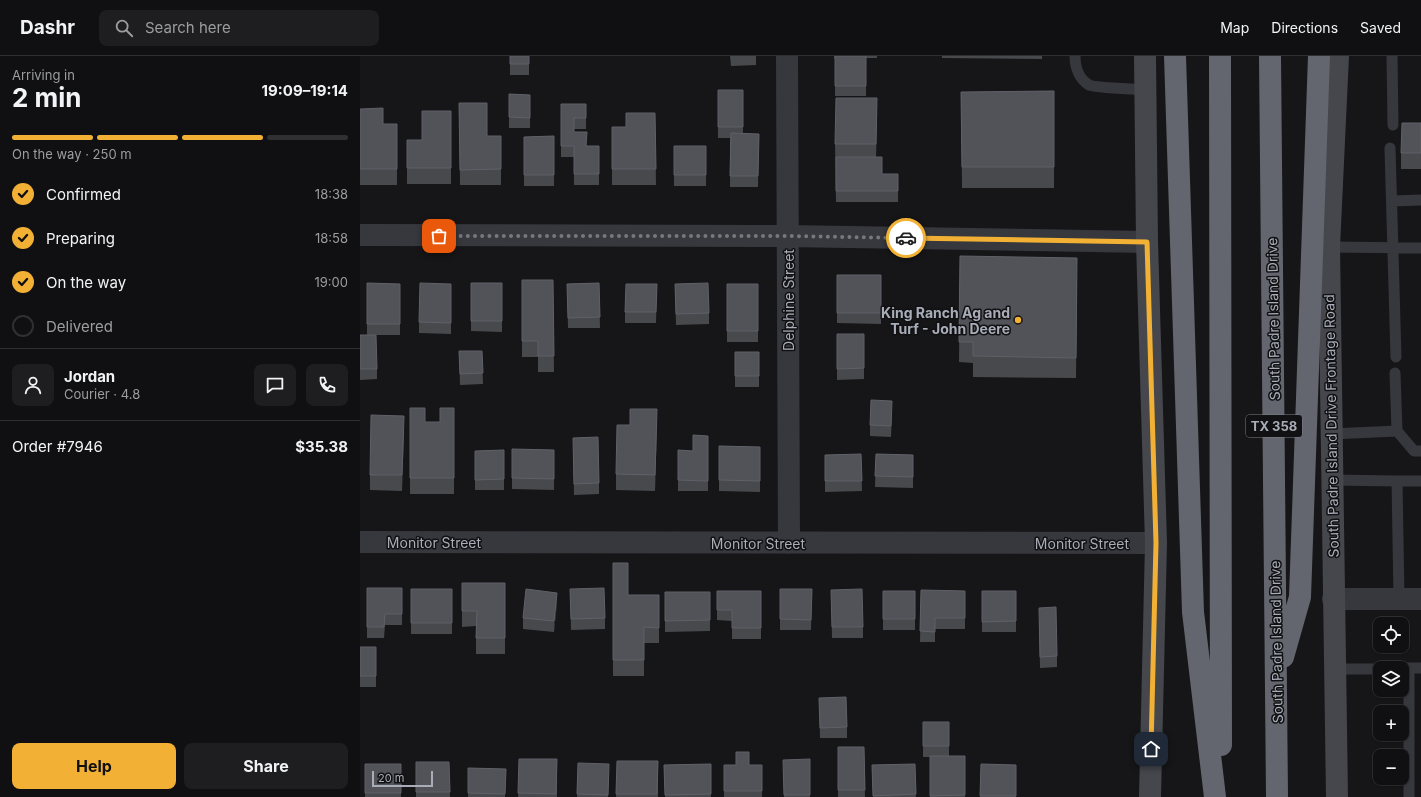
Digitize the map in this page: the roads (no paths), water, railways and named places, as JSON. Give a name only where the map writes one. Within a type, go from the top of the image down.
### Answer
[{"type":"highway","points":[[1175,56],[1193,612],[1215,797]]},
{"type":"highway","points":[[1220,56],[1221,797]]},
{"type":"highway","name":"South Padre Island Drive","points":[[1270,56],[1277,797]]},
{"type":"highway","points":[[1276,681],[1300,597],[1319,56]]},
{"type":"main road","points":[[1145,56],[1147,242],[1156,543],[1150,797]]},
{"type":"main road","name":"South Padre Island Drive Frontage Road","points":[[1337,797],[1329,247],[1338,56]]},
{"type":"street","name":"Delphine Street","points":[[787,56],[789,544]]},
{"type":"street","points":[[360,235],[787,236],[1147,242]]},
{"type":"street","name":"Monitor Street","points":[[360,542],[789,544],[1156,543]]},
{"type":"street","points":[[1333,599],[1421,599]]},
{"type":"lane","points":[[1075,56],[1075,63],[1079,75],[1090,86],[1146,90]]},
{"type":"lane","points":[[1392,56],[1393,125]]},
{"type":"lane","points":[[1390,148],[1396,357]]},
{"type":"lane","points":[[1392,201],[1421,200]]},
{"type":"lane","points":[[1329,247],[1421,248]]},
{"type":"lane","points":[[1395,373],[1397,431],[1414,451],[1421,451]]},
{"type":"lane","points":[[1331,434],[1397,431]]},
{"type":"lane","points":[[1332,480],[1421,481]]},
{"type":"lane","points":[[1397,481],[1399,599]]},
{"type":"lane","points":[[1409,668],[1421,668]]},
{"type":"lane","points":[[1334,669],[1373,669]]},
{"type":"lane","points":[[1406,697],[1409,797]]},
{"type":"place","name":"King Ranch Ag and Turf - John Deere","points":[[1018,320]]}]
